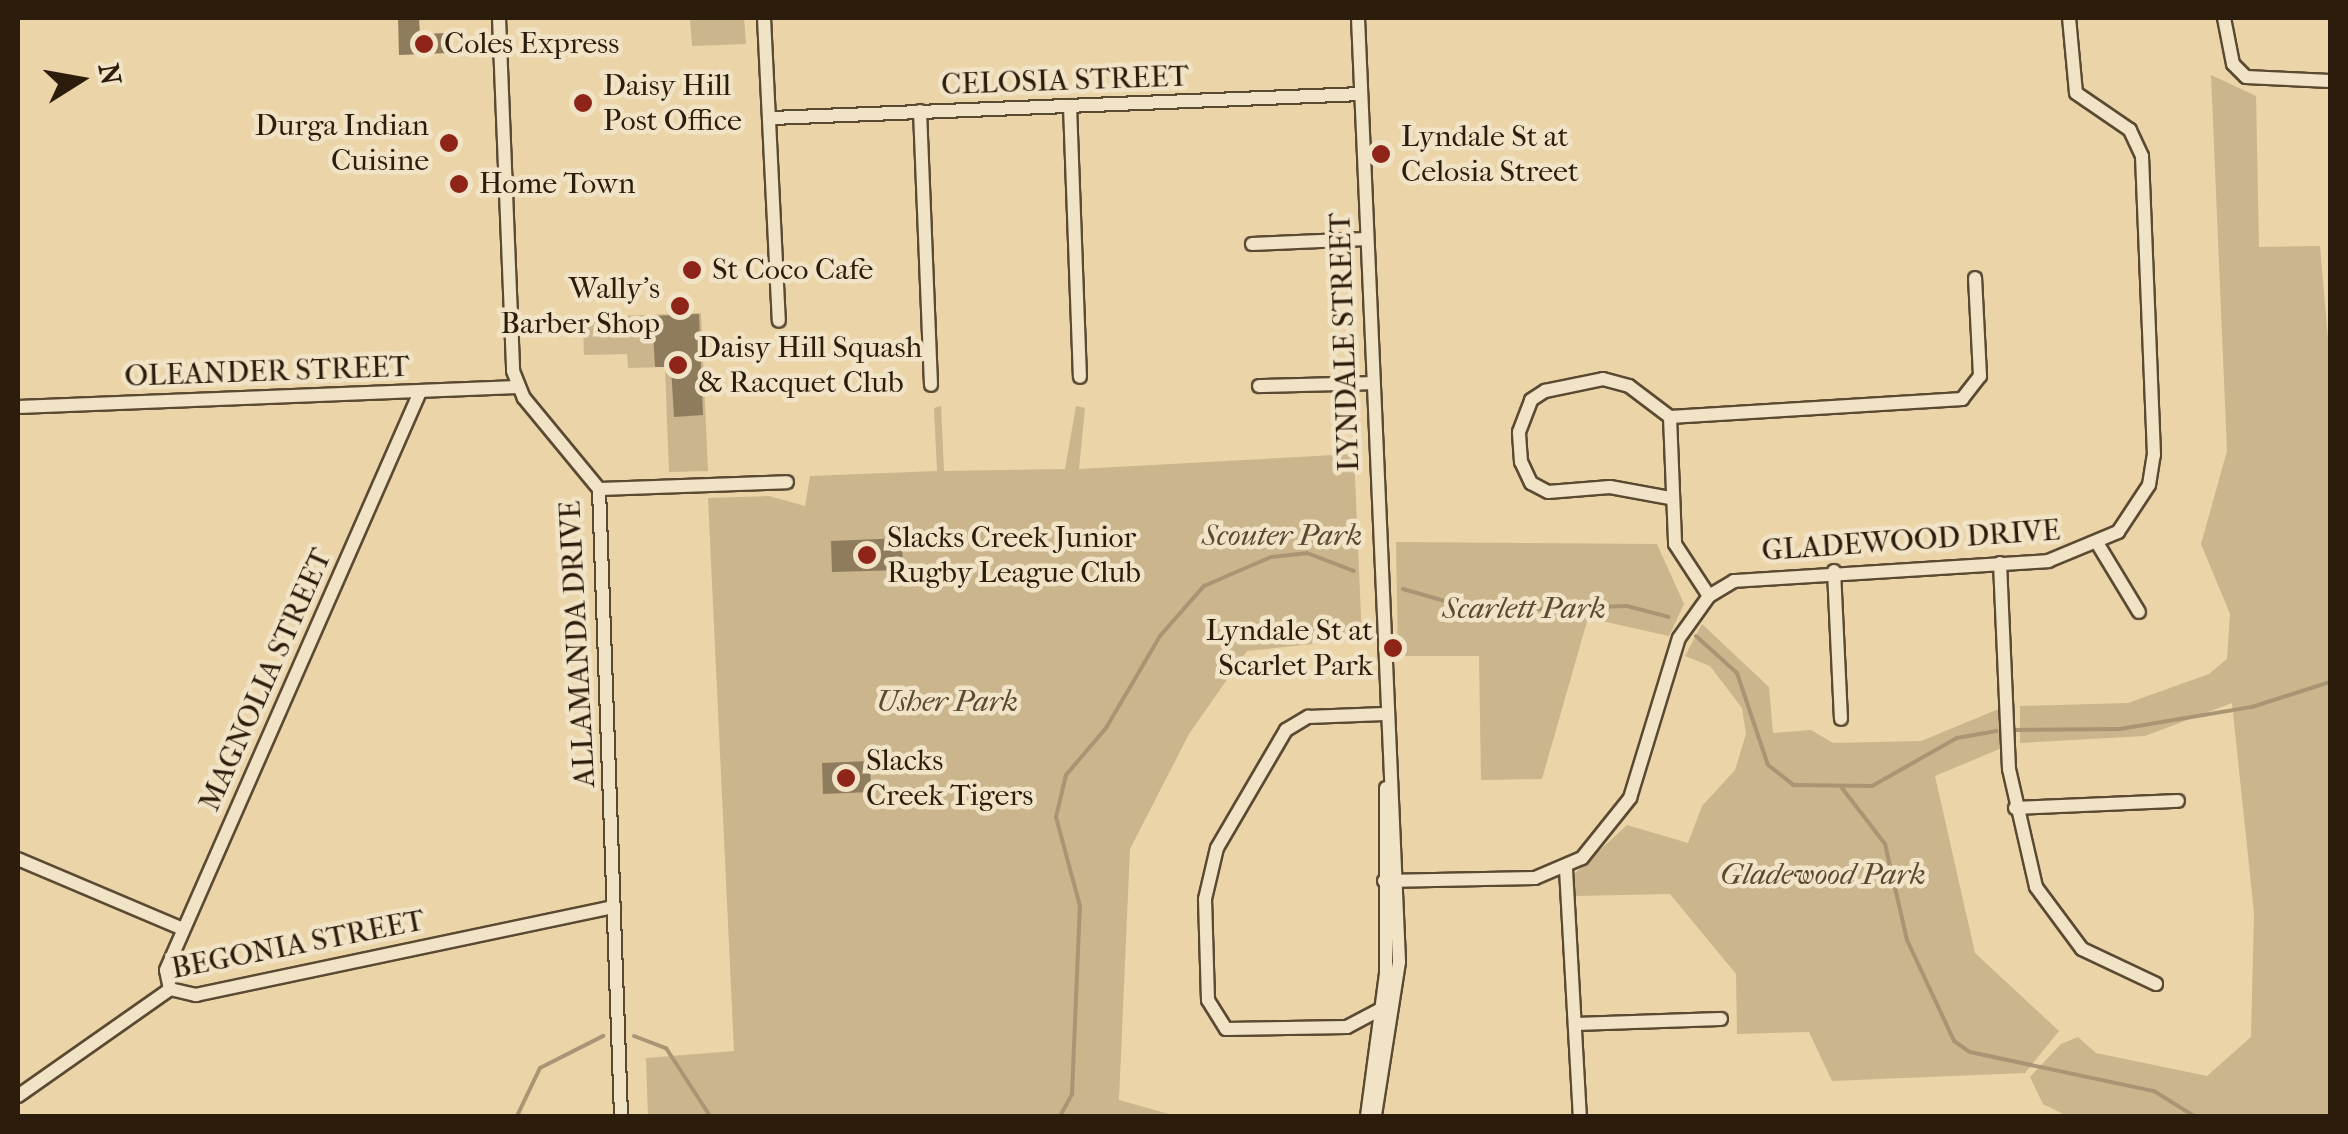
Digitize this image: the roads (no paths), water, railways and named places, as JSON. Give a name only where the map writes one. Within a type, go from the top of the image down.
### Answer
[{"type":"street","points":[[499,18],[518,386]]},
{"type":"street","points":[[764,18],[764,58],[772,118],[778,320]]},
{"type":"street","name":"LYNDALE STREET","points":[[1358,18],[1386,785],[1397,979],[1375,1116]]},
{"type":"street","name":"GLADEWOOD DRIVE","points":[[1709,596],[1766,574],[2000,563],[2099,546],[2135,511],[2154,455],[2142,156],[2130,130],[2076,93],[2069,18]]},
{"type":"street","points":[[2224,18],[2232,64],[2246,77],[2330,81]]},
{"type":"street","name":"CELOSIA STREET","points":[[772,118],[1361,94]]},
{"type":"street","points":[[1070,106],[1080,377]]},
{"type":"street","points":[[920,111],[931,385]]},
{"type":"street","points":[[1252,244],[1366,239]]},
{"type":"street","points":[[1670,498],[1610,487],[1548,492],[1531,483],[1521,462],[1518,432],[1531,400],[1546,391],[1603,379],[1629,386],[1670,417],[1962,400],[1980,376],[1975,278]]},
{"type":"street","points":[[1259,386],[1371,383]]},
{"type":"street","name":"OLEANDER STREET","points":[[18,406],[518,386]]},
{"type":"street","name":"ALLAMANDA DRIVE","points":[[518,386],[598,490],[621,1116]]},
{"type":"street","name":"MAGNOLIA STREET","points":[[170,990],[166,970],[420,392]]},
{"type":"street","points":[[1390,881],[1566,870],[1614,827],[1630,798],[1679,638],[1709,596],[1675,544],[1670,498],[1670,417]]},
{"type":"street","points":[[598,490],[786,482]]},
{"type":"street","points":[[2099,546],[2140,612]]},
{"type":"street","points":[[2000,563],[2015,808],[2036,886],[2058,923],[2110,967],[2156,984]]},
{"type":"street","points":[[1834,570],[1841,719]]},
{"type":"street","points":[[1379,1010],[1347,1027],[1241,1032],[1213,1017],[1208,872],[1286,730],[1308,717],[1384,714]]},
{"type":"street","points":[[2015,808],[2178,801]]},
{"type":"street","points":[[18,859],[183,930]]},
{"type":"street","points":[[1566,870],[1580,1116]]},
{"type":"street","name":"LYNDALE STREET","points":[[1367,1116],[1372,1050],[1386,974],[1390,881]]},
{"type":"street","name":"BEGONIA STREET","points":[[18,1096],[170,990],[196,995],[614,907]]},
{"type":"street","points":[[1575,1024],[1721,1018]]},
{"type":"street","points":[[1347,1027],[1372,1050]]},
{"type":"waterway","points":[[1060,1116],[1072,1094],[1080,906],[1056,817],[1066,775],[1106,728],[1160,636],[1204,586],[1271,557],[1307,553],[1354,571]]},
{"type":"waterway","points":[[1403,589],[1479,611],[1627,606],[1669,617]]},
{"type":"waterway","points":[[1696,636],[1737,673],[1768,765],[1794,785],[1872,786],[1957,738],[1996,731]]},
{"type":"waterway","points":[[2013,730],[2120,729],[2252,707],[2330,682]]},
{"type":"waterway","points":[[1842,788],[1885,844],[1907,940],[1954,1041],[1970,1052],[2154,1091],[2194,1116]]},
{"type":"waterway","points":[[517,1116],[540,1068],[603,1036]]},
{"type":"waterway","points":[[634,1036],[666,1048],[710,1116]]},
{"type":"place","name":"Coles Express","points":[[424,44]]},
{"type":"place","name":"Daisy Hill Post Office","points":[[583,103]]},
{"type":"place","name":"Durga Indian Cuisine","points":[[449,143]]},
{"type":"place","name":"Lyndale St at Celosia Street","points":[[1381,154]]},
{"type":"place","name":"Home Town","points":[[459,184]]},
{"type":"place","name":"St Coco Cafe","points":[[692,270]]},
{"type":"place","name":"Wally's Barber Shop","points":[[680,306]]},
{"type":"place","name":"Daisy Hill Squash & Racquet Club","points":[[678,365]]},
{"type":"place","name":"Slacks Creek Junior Rugby League Club","points":[[867,555]]},
{"type":"place","name":"Lyndale St at Scarlet Park","points":[[1393,648]]},
{"type":"place","name":"Slacks Creek Tigers","points":[[846,778]]},
{"type":"park label","name":"Scouter Park","points":[[1282,536]]},
{"type":"park label","name":"Scarlett Park","points":[[1524,609]]},
{"type":"park label","name":"Usher Park","points":[[947,702]]},
{"type":"park label","name":"Gladewood Park","points":[[1823,875]]}]
